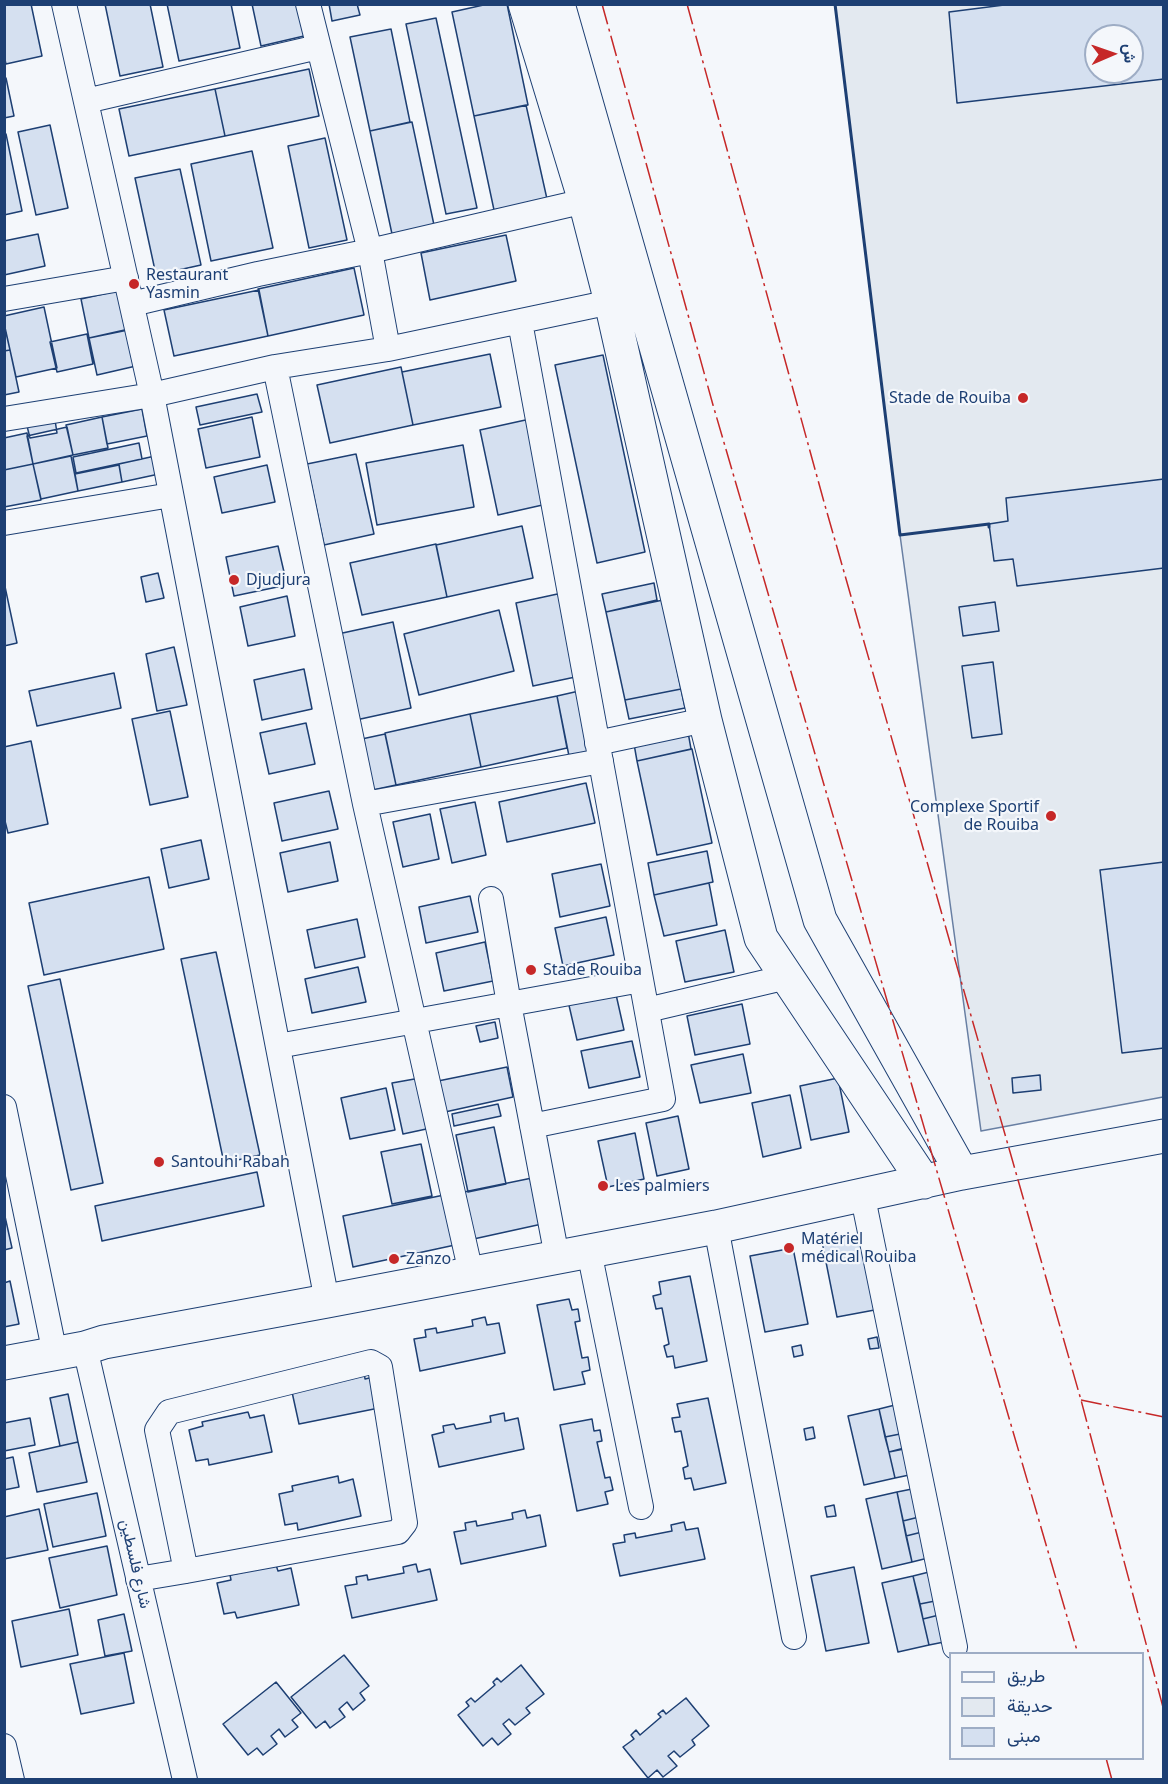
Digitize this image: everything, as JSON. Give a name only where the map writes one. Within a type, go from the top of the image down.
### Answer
[{"type":"street","points":[[64,4],[152,394],[327,1301]]},
{"type":"street","points":[[308,4],[370,251],[388,349]]},
{"type":"street","points":[[525,4],[585,201],[625,296],[820,920],[962,1173]]},
{"type":"street","points":[[558,4],[625,296],[705,720],[761,938],[924,1182]]},
{"type":"street","points":[[86,101],[318,47]]},
{"type":"street","points":[[132,304],[585,201]]},
{"type":"street","points":[[4,299],[126,278]]},
{"type":"street","points":[[4,419],[152,394],[275,367],[388,349],[520,322],[625,296]]},
{"type":"street","points":[[520,322],[663,1099],[532,1126]]},
{"type":"street","points":[[275,367],[365,804],[471,1273]]},
{"type":"street","points":[[4,524],[171,495]]},
{"type":"street","points":[[365,804],[599,752],[705,720]]},
{"type":"street","points":[[491,899],[557,1257]]},
{"type":"street","points":[[647,1010],[787,977]]},
{"type":"street","points":[[278,1046],[641,980]]},
{"type":"street","name":"شارع فلسطين","points":[[4,1107],[70,1351],[138,1580],[184,1779]]},
{"type":"street","points":[[4,1363],[70,1351],[104,1342],[716,1227],[862,1193],[1164,1136]]},
{"type":"street","points":[[862,1193],[955,1647]]},
{"type":"street","points":[[716,1227],[794,1637]]},
{"type":"street","points":[[589,1251],[641,1507]]},
{"type":"street","points":[[138,1580],[398,1532],[405,1523],[380,1367],[371,1362],[169,1412],[157,1430],[186,1571]]},
{"type":"street","points":[[4,1746],[12,1779]]},
{"type":"green space","name":"Complexe Sportif de Rouiba","points":[[835,5],[1163,5],[1163,1097],[981,1131],[900,535]]},
{"type":"building","points":[[4,4],[31,4],[42,56],[6,64]]},
{"type":"building","points":[[105,4],[150,4],[163,67],[120,76]]},
{"type":"building","points":[[167,4],[231,4],[240,48],[179,61]]},
{"type":"building","points":[[252,4],[298,4],[304,36],[261,46]]},
{"type":"building","points":[[329,4],[357,4],[360,15],[332,21]]},
{"type":"building","points":[[488,4],[507,4],[528,105],[474,116],[452,12]]},
{"type":"building","points":[[1012,4],[1164,4],[1164,79],[1144,81],[1144,24],[1084,24],[1084,84],[1121,84],[957,103],[949,12]]},
{"type":"building","points":[[436,18],[477,208],[446,214],[406,24]]},
{"type":"building","points":[[391,29],[410,122],[370,131],[350,37]]},
{"type":"building","points":[[309,69],[319,116],[225,136],[215,89]]},
{"type":"building","points":[[4,78],[6,78],[14,116],[4,118]]},
{"type":"building","points":[[215,89],[225,136],[129,156],[119,109]]},
{"type":"building","points":[[526,105],[547,199],[494,210],[474,116]]},
{"type":"building","points":[[412,122],[434,225],[392,234],[370,131]]},
{"type":"building","points":[[50,125],[68,208],[36,215],[18,132]]},
{"type":"building","points":[[6,134],[22,211],[4,215],[4,135]]},
{"type":"building","points":[[325,138],[347,240],[309,248],[288,146]]},
{"type":"building","points":[[252,151],[273,248],[211,261],[191,164]]},
{"type":"building","points":[[180,169],[201,265],[156,275],[135,178]]},
{"type":"building","points":[[38,234],[45,266],[4,275],[4,241]]},
{"type":"building","points":[[506,235],[516,281],[430,300],[421,253]]},
{"type":"building","points":[[354,268],[364,315],[268,336],[258,289]]},
{"type":"building","points":[[121,290],[129,329],[89,338],[81,299]]},
{"type":"building","points":[[259,290],[268,336],[174,356],[164,310]]},
{"type":"building","points":[[44,307],[57,368],[16,377],[4,316]]},
{"type":"building","points":[[4,324],[10,350],[4,351]]},
{"type":"building","points":[[128,330],[136,366],[97,375],[89,338]]},
{"type":"building","points":[[87,334],[93,364],[57,372],[50,342]]},
{"type":"building","points":[[10,350],[19,392],[4,395],[4,351]]},
{"type":"building","points":[[490,354],[501,407],[413,425],[402,372]]},
{"type":"building","points":[[603,355],[645,552],[597,563],[555,365]]},
{"type":"building","points":[[401,367],[413,425],[330,443],[317,385]]},
{"type":"building","points":[[257,394],[262,412],[200,425],[196,407]]},
{"type":"building","points":[[142,409],[147,436],[107,444],[102,417]]},
{"type":"building","points":[[102,417],[108,448],[73,455],[66,425]]},
{"type":"building","points":[[252,417],[260,457],[206,468],[198,429]]},
{"type":"building","points":[[530,419],[547,504],[498,515],[480,430]]},
{"type":"building","points":[[55,420],[57,433],[30,438],[27,426]]},
{"type":"building","points":[[67,427],[73,455],[33,464],[27,436]]},
{"type":"building","points":[[27,433],[33,464],[4,470],[4,438]]},
{"type":"building","points":[[139,443],[142,459],[76,473],[73,457]]},
{"type":"building","points":[[463,445],[474,507],[377,525],[366,463]]},
{"type":"building","points":[[356,454],[374,534],[324,545],[307,464]]},
{"type":"building","points":[[71,456],[78,491],[41,499],[33,464]]},
{"type":"building","points":[[155,456],[159,474],[122,482],[119,464]]},
{"type":"building","points":[[33,464],[41,500],[4,507],[4,470]]},
{"type":"building","points":[[119,465],[122,482],[78,491],[75,474]]},
{"type":"building","points":[[267,465],[275,502],[222,513],[214,477]]},
{"type":"building","points":[[1164,479],[1164,568],[1017,586],[1013,559],[994,561],[989,524],[1008,521],[1006,498]]},
{"type":"building","points":[[522,526],[533,578],[447,597],[436,545]]},
{"type":"building","points":[[436,544],[447,597],[362,615],[350,563]]},
{"type":"building","points":[[278,546],[287,585],[234,596],[226,557]]},
{"type":"building","points":[[158,573],[164,598],[146,602],[141,577]]},
{"type":"building","points":[[4,582],[17,643],[4,646]]},
{"type":"building","points":[[654,583],[657,600],[606,612],[602,594]]},
{"type":"building","points":[[562,593],[580,676],[533,686],[516,603]]},
{"type":"building","points":[[287,596],[295,636],[248,646],[240,607]]},
{"type":"building","points":[[663,600],[681,689],[625,700],[606,612]]},
{"type":"building","points":[[995,602],[999,631],[963,636],[959,607]]},
{"type":"building","points":[[499,610],[514,671],[419,695],[404,634]]},
{"type":"building","points":[[393,622],[411,708],[356,720],[338,634]]},
{"type":"building","points":[[174,647],[187,705],[157,711],[146,654]]},
{"type":"building","points":[[993,662],[1002,734],[972,738],[962,666]]},
{"type":"building","points":[[304,669],[312,709],[262,720],[254,680]]},
{"type":"building","points":[[114,673],[121,708],[37,726],[29,691]]},
{"type":"building","points":[[681,689],[685,708],[629,719],[625,700]]},
{"type":"building","points":[[579,691],[592,751],[569,756],[557,696]]},
{"type":"building","points":[[557,696],[567,748],[481,767],[470,714]]},
{"type":"building","points":[[170,711],[188,797],[150,805],[132,719]]},
{"type":"building","points":[[470,714],[481,767],[396,785],[385,733]]},
{"type":"building","points":[[306,723],[315,764],[269,774],[260,733]]},
{"type":"building","points":[[688,732],[691,749],[637,761],[634,744]]},
{"type":"building","points":[[385,734],[396,785],[368,791],[357,740]]},
{"type":"building","points":[[31,741],[48,824],[8,833],[4,817],[4,747]]},
{"type":"building","points":[[692,749],[712,843],[657,855],[637,761]]},
{"type":"building","points":[[586,783],[595,823],[507,842],[499,802]]},
{"type":"building","points":[[329,791],[338,829],[282,841],[274,803]]},
{"type":"building","points":[[475,802],[486,855],[452,863],[440,809]]},
{"type":"building","points":[[430,814],[439,859],[403,867],[393,822]]},
{"type":"building","points":[[201,840],[209,879],[169,888],[161,849]]},
{"type":"building","points":[[330,842],[338,881],[288,892],[280,853]]},
{"type":"building","points":[[707,851],[713,882],[654,895],[648,863]]},
{"type":"building","points":[[1164,862],[1164,1048],[1122,1053],[1100,870]]},
{"type":"building","points":[[601,864],[610,906],[560,917],[552,874]]},
{"type":"building","points":[[149,877],[164,949],[44,975],[29,903]]},
{"type":"building","points":[[709,883],[717,925],[664,936],[654,895]]},
{"type":"building","points":[[470,896],[478,932],[426,943],[419,907]]},
{"type":"building","points":[[606,917],[614,955],[563,966],[555,928]]},
{"type":"building","points":[[357,919],[365,957],[315,968],[307,930]]},
{"type":"building","points":[[725,930],[734,972],[685,982],[676,941]]},
{"type":"building","points":[[485,942],[493,981],[444,991],[436,953]]},
{"type":"building","points":[[216,952],[260,1155],[224,1163],[181,959]]},
{"type":"building","points":[[358,967],[366,1002],[312,1013],[305,979]]},
{"type":"building","points":[[60,979],[103,1183],[71,1190],[28,986]]},
{"type":"building","points":[[615,990],[624,1030],[577,1040],[568,1001]]},
{"type":"building","points":[[742,1004],[750,1044],[695,1055],[687,1016]]},
{"type":"building","points":[[495,1022],[498,1038],[480,1042],[476,1026]]},
{"type":"building","points":[[632,1041],[640,1077],[589,1088],[581,1051]]},
{"type":"building","points":[[743,1054],[751,1093],[700,1103],[691,1065]]},
{"type":"building","points":[[507,1067],[513,1097],[445,1112],[438,1081]]},
{"type":"building","points":[[1040,1075],[1041,1090],[1013,1093],[1012,1078]]},
{"type":"building","points":[[420,1078],[431,1128],[403,1134],[392,1083]]},
{"type":"building","points":[[838,1078],[849,1132],[811,1140],[800,1086]]},
{"type":"building","points":[[386,1088],[395,1130],[350,1139],[341,1098]]},
{"type":"building","points":[[790,1095],[801,1148],[763,1157],[752,1103]]},
{"type":"building","points":[[498,1104],[501,1116],[454,1126],[452,1114]]},
{"type":"building","points":[[678,1116],[689,1169],[657,1176],[646,1123]]},
{"type":"building","points":[[494,1127],[506,1184],[468,1192],[456,1135]]},
{"type":"building","points":[[635,1133],[644,1179],[608,1187],[598,1141]]},
{"type":"building","points":[[421,1144],[432,1196],[392,1204],[381,1152]]},
{"type":"building","points":[[257,1172],[264,1206],[102,1241],[95,1206]]},
{"type":"building","points":[[532,1178],[542,1224],[469,1240],[459,1193]]},
{"type":"building","points":[[444,1195],[455,1245],[353,1267],[343,1216]]},
{"type":"building","points":[[4,1212],[12,1248],[4,1250]]},
{"type":"building","points":[[865,1233],[880,1309],[837,1317],[822,1242]]},
{"type":"building","points":[[793,1248],[808,1324],[765,1332],[750,1256]]},
{"type":"building","points":[[690,1276],[707,1361],[675,1368],[673,1356],[667,1357],[664,1346],[669,1344],[662,1308],[656,1309],[653,1296],[661,1294],[659,1282]]},
{"type":"building","points":[[10,1281],[19,1324],[4,1327],[4,1283]]},
{"type":"building","points":[[569,1299],[572,1310],[578,1309],[580,1321],[575,1322],[582,1358],[588,1357],[590,1370],[582,1372],[585,1384],[554,1390],[537,1305]]},
{"type":"building","points":[[485,1317],[487,1325],[499,1323],[505,1353],[420,1371],[414,1339],[426,1337],[425,1330],[436,1328],[437,1333],[473,1326],[472,1320]]},
{"type":"building","points":[[877,1337],[879,1348],[870,1349],[868,1339]]},
{"type":"building","points":[[801,1345],[803,1355],[794,1357],[792,1347]]},
{"type":"building","points":[[364,1371],[365,1379],[378,1376],[384,1407],[299,1424],[292,1392]]},
{"type":"building","points":[[68,1394],[78,1442],[60,1446],[50,1398]]},
{"type":"building","points":[[708,1398],[726,1483],[694,1490],[691,1478],[685,1479],[683,1468],[688,1466],[681,1431],[675,1432],[672,1418],[680,1417],[677,1404]]},
{"type":"building","points":[[899,1404],[905,1433],[885,1437],[879,1409]]},
{"type":"building","points":[[879,1409],[895,1478],[864,1485],[848,1416]]},
{"type":"building","points":[[248,1412],[250,1418],[264,1415],[272,1452],[209,1465],[208,1459],[196,1461],[189,1430],[203,1426],[202,1422]]},
{"type":"building","points":[[504,1413],[505,1421],[518,1418],[524,1449],[439,1467],[432,1435],[444,1432],[443,1426],[454,1424],[456,1429],[491,1422],[490,1416]]},
{"type":"building","points":[[30,1418],[35,1445],[4,1451],[4,1423]]},
{"type":"building","points":[[592,1419],[594,1431],[600,1430],[602,1441],[597,1442],[605,1478],[610,1477],[613,1490],[605,1492],[608,1504],[577,1511],[560,1425]]},
{"type":"building","points":[[813,1427],[815,1438],[806,1440],[804,1429]]},
{"type":"building","points":[[905,1433],[909,1448],[889,1452],[885,1437]]},
{"type":"building","points":[[78,1442],[87,1482],[37,1492],[29,1453]]},
{"type":"building","points":[[908,1447],[914,1474],[895,1478],[889,1452]]},
{"type":"building","points":[[13,1457],[19,1487],[4,1490],[4,1459]]},
{"type":"building","points":[[338,1476],[339,1483],[353,1479],[361,1516],[298,1530],[297,1523],[285,1525],[279,1494],[293,1491],[292,1486]]},
{"type":"building","points":[[917,1488],[923,1516],[903,1521],[897,1492]]},
{"type":"building","points":[[897,1492],[912,1562],[882,1569],[866,1499]]},
{"type":"building","points":[[97,1493],[106,1536],[53,1547],[44,1504]]},
{"type":"building","points":[[834,1505],[836,1516],[827,1517],[825,1507]]},
{"type":"building","points":[[39,1509],[48,1550],[4,1559],[4,1517]]},
{"type":"building","points":[[525,1510],[527,1518],[540,1515],[546,1546],[461,1564],[454,1532],[466,1530],[465,1523],[476,1521],[477,1526],[513,1519],[512,1513]]},
{"type":"building","points":[[923,1516],[926,1531],[906,1536],[903,1521]]},
{"type":"building","points":[[684,1522],[686,1530],[698,1528],[705,1559],[620,1576],[613,1544],[625,1542],[624,1535],[635,1533],[636,1538],[672,1531],[671,1525]]},
{"type":"building","points":[[926,1531],[932,1557],[912,1562],[906,1536]]},
{"type":"building","points":[[107,1546],[117,1595],[60,1608],[49,1558]]},
{"type":"building","points":[[416,1564],[418,1572],[430,1569],[437,1600],[352,1618],[345,1586],[357,1584],[356,1577],[367,1575],[368,1580],[404,1573],[403,1567]]},
{"type":"building","points":[[276,1565],[278,1571],[291,1568],[299,1605],[237,1618],[235,1612],[224,1614],[217,1583],[231,1580],[230,1575]]},
{"type":"building","points":[[854,1567],[869,1643],[826,1651],[811,1576]]},
{"type":"building","points":[[933,1571],[940,1600],[920,1604],[913,1576]]},
{"type":"building","points":[[913,1576],[929,1645],[898,1652],[882,1583]]},
{"type":"building","points":[[940,1600],[943,1614],[923,1619],[920,1604]]},
{"type":"building","points":[[69,1609],[78,1655],[21,1667],[12,1621]]},
{"type":"building","points":[[124,1614],[132,1651],[105,1656],[98,1620]]},
{"type":"building","points":[[943,1614],[949,1641],[929,1645],[923,1619]]},
{"type":"building","points":[[124,1653],[134,1703],[81,1714],[70,1664]]},
{"type":"building","points":[[344,1655],[369,1686],[360,1693],[365,1700],[353,1710],[347,1702],[339,1709],[345,1717],[330,1728],[325,1721],[316,1728],[291,1697]]},
{"type":"building","points":[[521,1665],[544,1694],[526,1708],[530,1713],[515,1725],[509,1719],[503,1724],[511,1734],[498,1745],[492,1738],[483,1746],[458,1715],[469,1706],[466,1702],[471,1698],[475,1702],[495,1685],[493,1682],[497,1678],[501,1682]]},
{"type":"building","points":[[276,1682],[301,1713],[292,1720],[298,1727],[285,1737],[279,1729],[271,1736],[277,1744],[263,1755],[257,1748],[248,1755],[223,1724]]},
{"type":"building","points":[[686,1698],[709,1726],[692,1740],[695,1745],[680,1757],[674,1751],[668,1756],[677,1766],[663,1777],[657,1770],[648,1778],[623,1747],[634,1739],[631,1735],[636,1730],[640,1735],[661,1717],[658,1714],[663,1710],[666,1714]]},
{"type":"wall","points":[[835,4],[900,535],[989,524],[989,527]]},
{"type":"power","points":[[602,4],[713,405],[1077,1652]]},
{"type":"power","points":[[687,4],[824,502],[1081,1400],[1164,1711]]},
{"type":"power","points":[[1081,1400],[1164,1417]]},
{"type":"power","points":[[1107,1760],[1112,1780]]},
{"type":"place","name":"Restaurant Yasmin","points":[[134,284]]},
{"type":"place","name":"Stade de Rouiba","points":[[1023,398]]},
{"type":"place","name":"Djudjura","points":[[234,580]]},
{"type":"place","name":"Complexe Sportif de Rouiba","points":[[1051,816]]},
{"type":"place","name":"Stade Rouiba","points":[[531,970]]},
{"type":"place","name":"Santouhi Rabah","points":[[159,1162]]},
{"type":"place","name":"Les palmiers","points":[[603,1186]]},
{"type":"place","name":"Matériel médical Rouiba","points":[[789,1248]]},
{"type":"place","name":"Zanzo","points":[[394,1259]]}]
